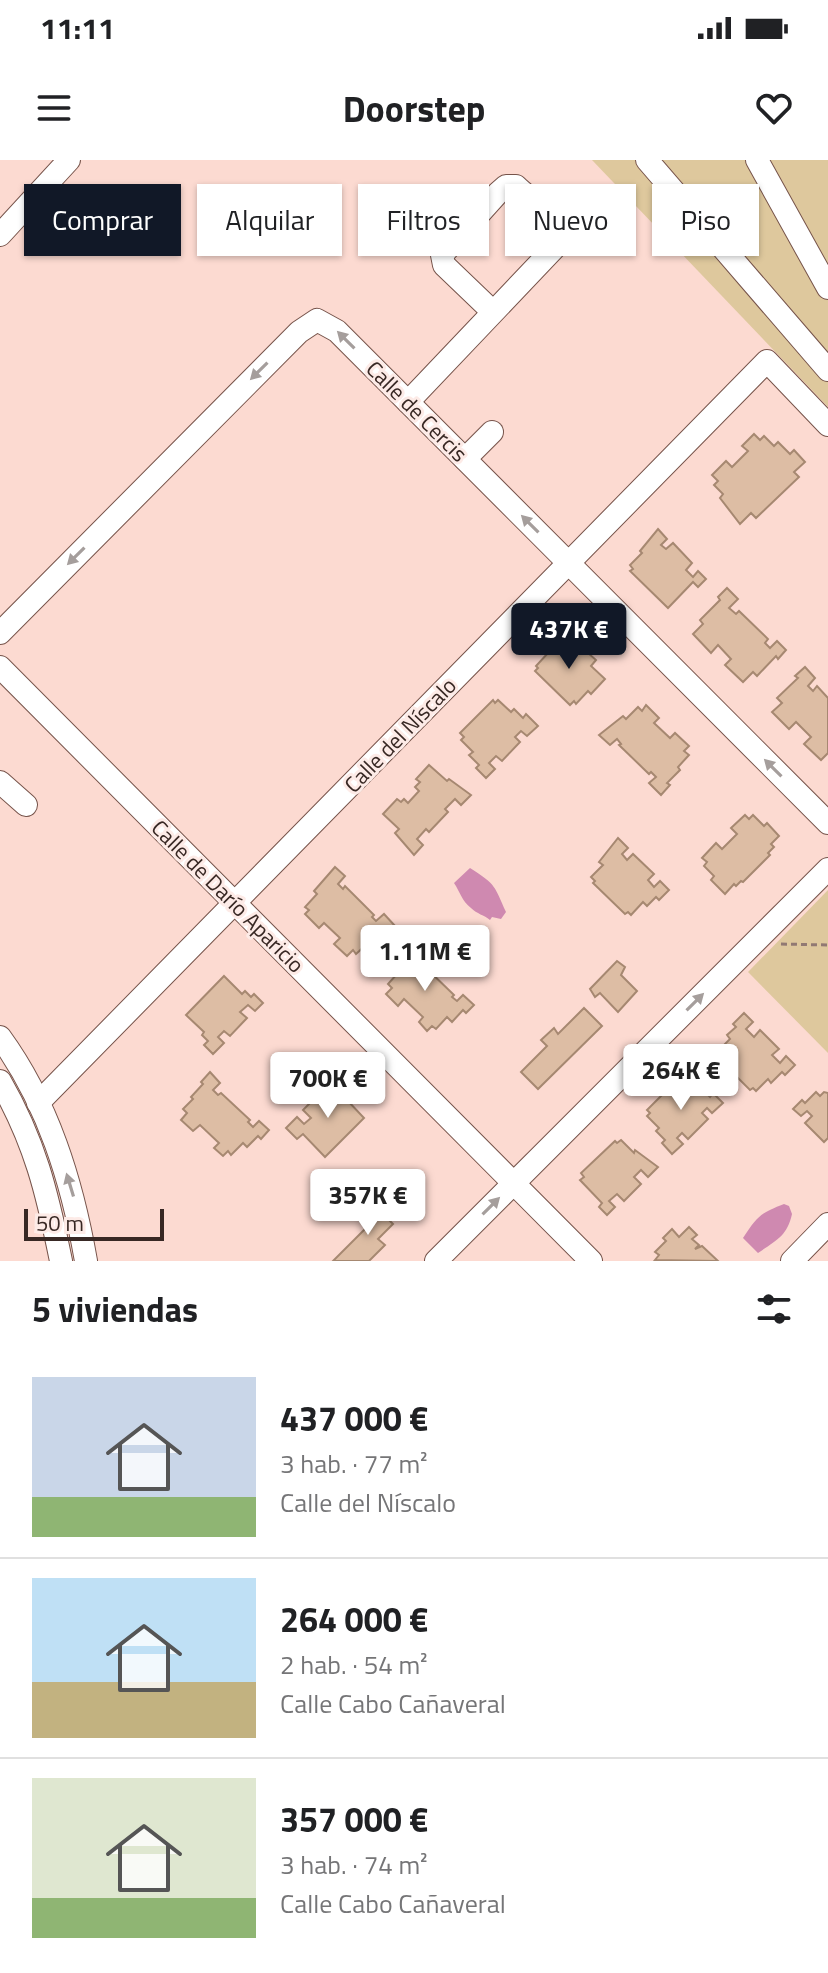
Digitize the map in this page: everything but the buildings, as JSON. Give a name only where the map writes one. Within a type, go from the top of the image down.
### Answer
[{"type":"street","points":[[0,235],[69,160]]},
{"type":"street","points":[[647,160],[828,370]]},
{"type":"street","points":[[757,160],[828,288]]},
{"type":"street","points":[[408,402],[561,241],[562,231],[556,223],[516,186],[506,186],[498,193],[442,255],[444,265],[493,312]]},
{"type":"street","name":"Calle de Cercis","points":[[0,633],[299,332],[317,320],[337,331],[828,823]]},
{"type":"street","name":"Calle del Níscalo","points":[[38,1103],[767,361],[828,425]]},
{"type":"street","points":[[465,459],[492,432]]},
{"type":"street","name":"Calle de Darío Aparicio","points":[[0,667],[591,1261]]},
{"type":"street","points":[[0,782],[26,805]]},
{"type":"street","points":[[436,1261],[828,869]]},
{"type":"street","points":[[0,1037],[38,1103],[58,1146],[76,1205],[86,1261]]},
{"type":"street","points":[[0,1081],[18,1111],[36,1156],[61,1261]]},
{"type":"street","points":[[792,1261],[828,1224]]},
{"type":"path","points":[[753,943],[828,945]]},
{"type":"shaded area","points":[[592,160],[828,160],[828,407],[684,256],[759,256],[759,184],[652,184],[652,223],[636,206],[636,184],[615,184]]},
{"type":"shaded area","points":[[470,868],[496,891],[506,912],[501,919],[492,917],[490,920],[473,910],[463,899],[454,883]]},
{"type":"shaded area","points":[[828,890],[828,1053],[748,972]]},
{"type":"shaded area","points":[[784,1204],[789,1206],[792,1214],[787,1228],[758,1253],[743,1238],[760,1216]]}]
